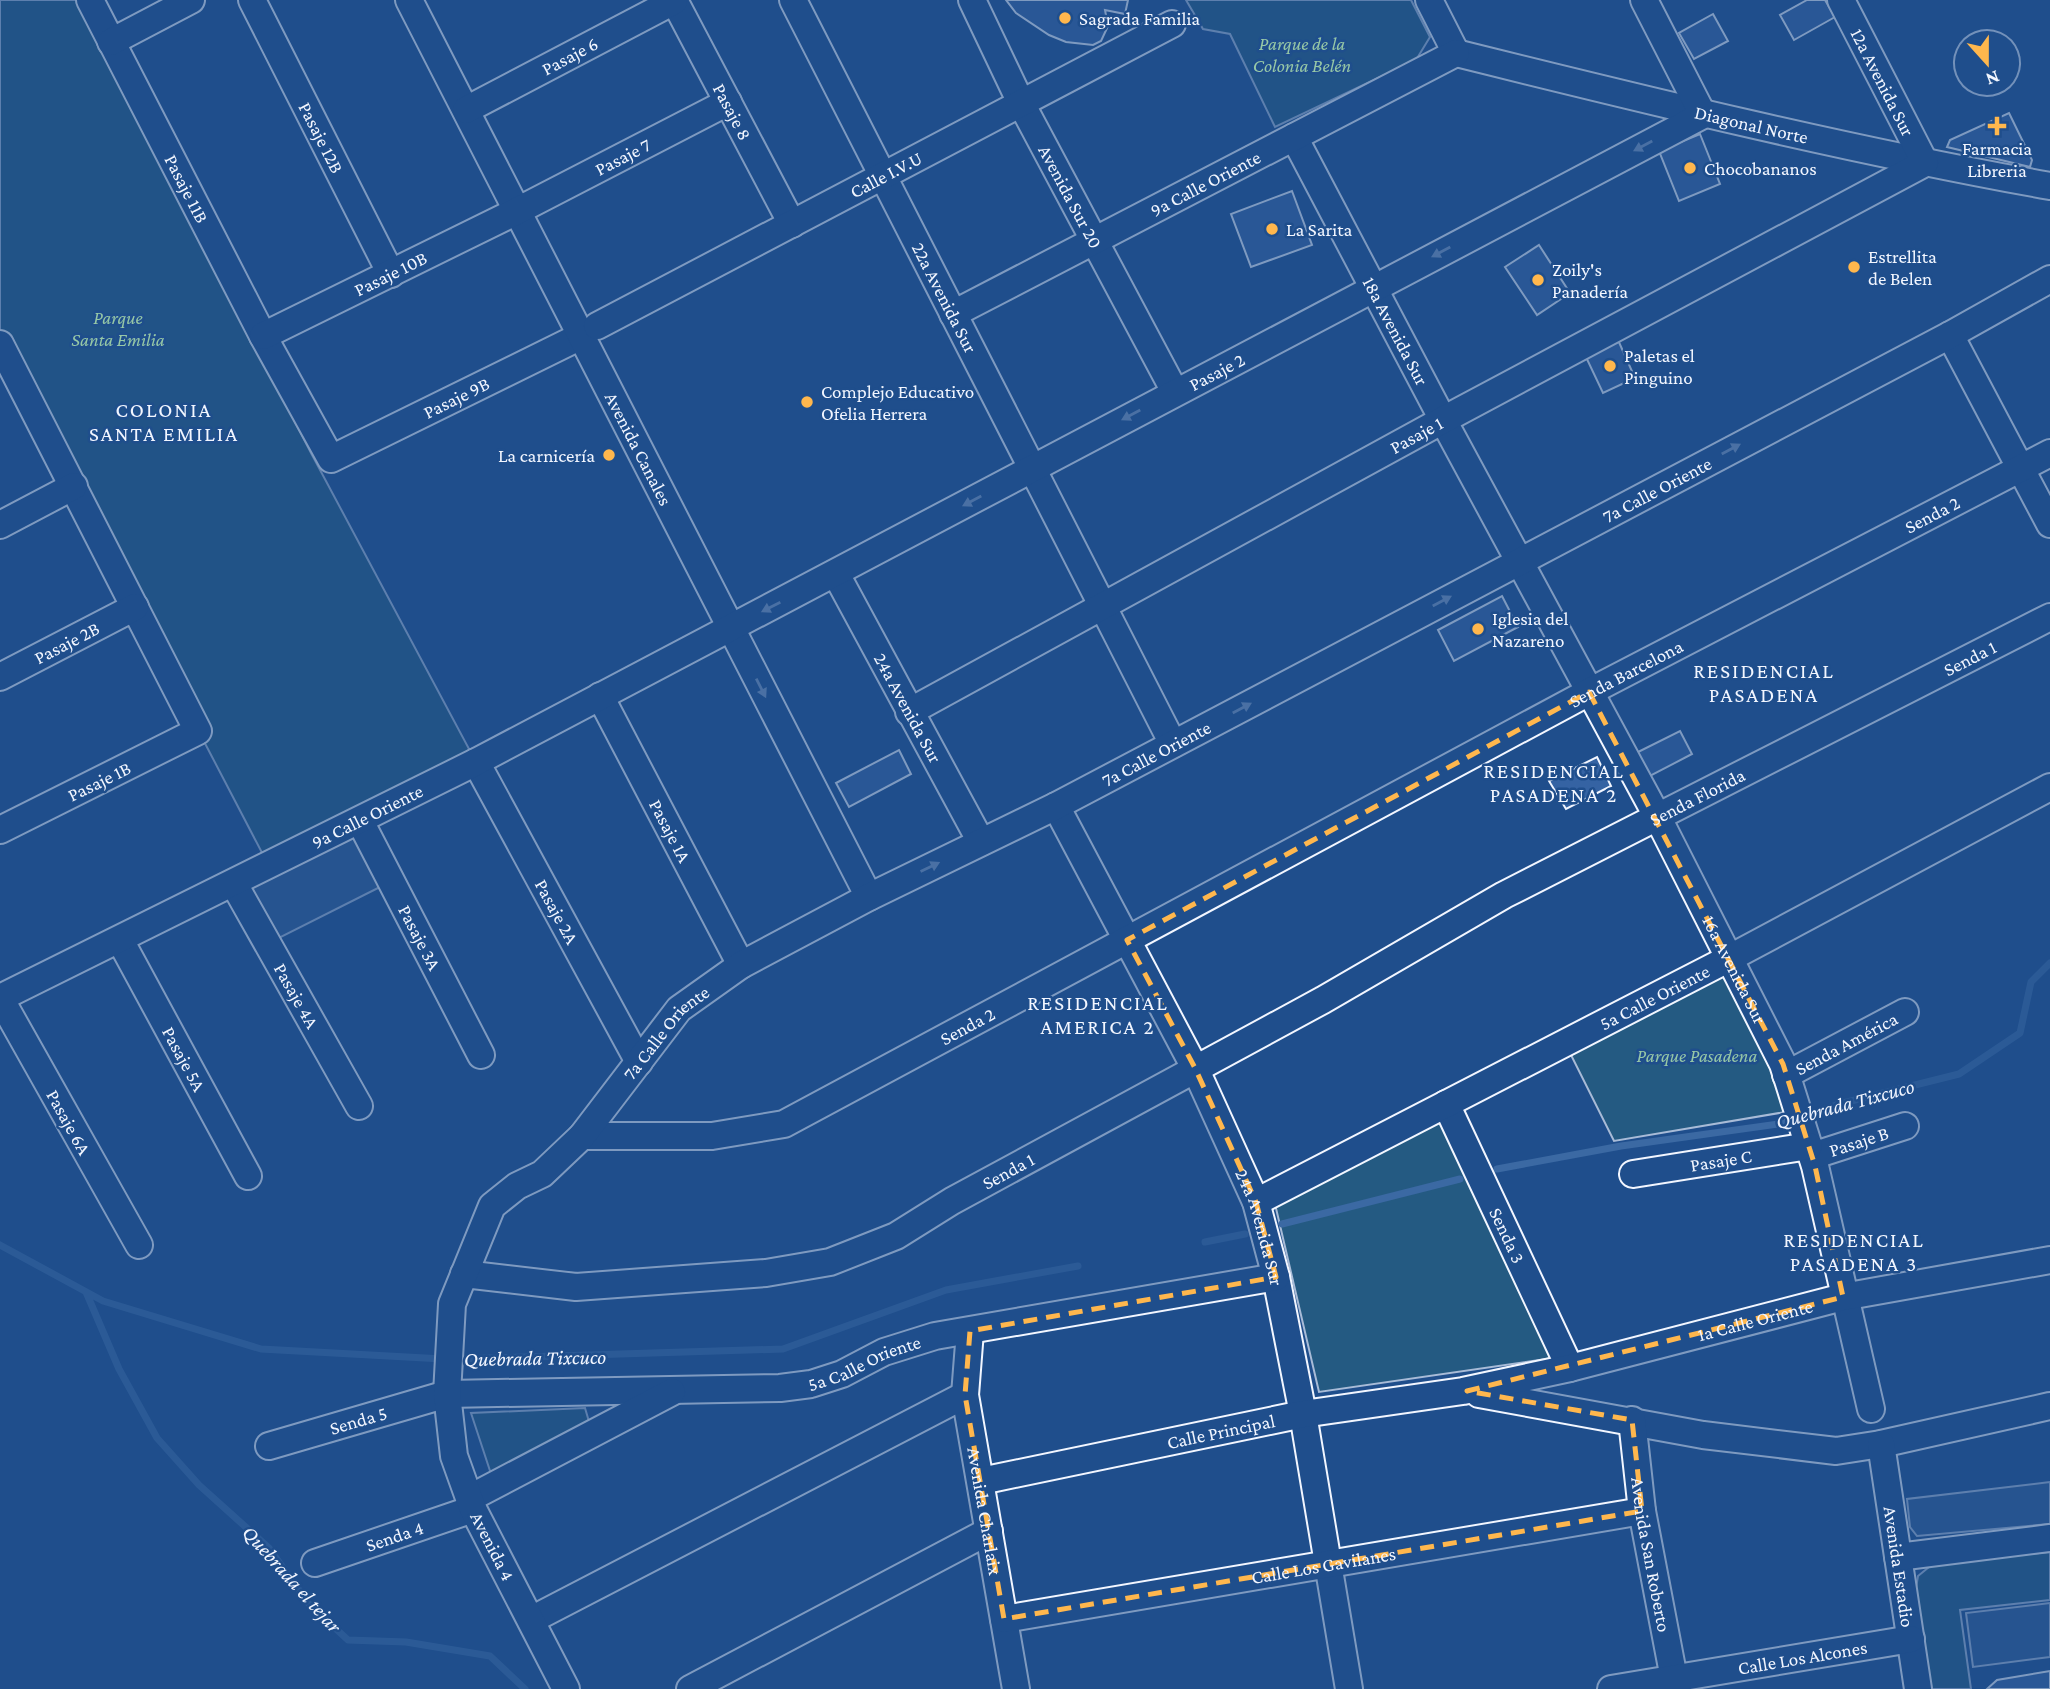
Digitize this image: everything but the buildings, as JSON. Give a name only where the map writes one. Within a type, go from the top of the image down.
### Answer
[{"type":"street","name":"Pasaje 11B","points":[[90,0],[263,335],[331,460]]},
{"type":"street","points":[[111,43],[191,0]]},
{"type":"street","name":"Pasaje 12B","points":[[251,0],[391,274]]},
{"type":"street","name":"Avenida Canales","points":[[410,0],[517,211],[589,331],[731,627],[869,897]]},
{"type":"street","name":"22a Avenida Sur","points":[[793,0],[1173,744]]},
{"type":"street","name":"Avenida Sur 20","points":[[972,0],[1021,103],[1175,392]]},
{"type":"street","points":[[1429,0],[1456,53]]},
{"type":"street","points":[[1644,0],[1703,115]]},
{"type":"street","name":"12a Avenida Sur","points":[[1841,0],[1925,163]]},
{"type":"street","name":"Pasaje 6","points":[[466,110],[674,1]]},
{"type":"street","name":"Pasaje 8","points":[[674,1],[792,224]]},
{"type":"street","name":"Calle I.V.U","points":[[589,331],[1172,24]]},
{"type":"street","name":"Diagonal Norte","points":[[1456,53],[1703,115],[1925,163],[2050,186]]},
{"type":"street","name":"9a Calle Oriente","points":[[953,314],[1456,53]]},
{"type":"street","name":"Pasaje 7","points":[[517,211],[728,102]]},
{"type":"street","name":"Pasaje 2","points":[[731,627],[1703,115]]},
{"type":"street","name":"18a Avenida Sur","points":[[1294,137],[1518,560]]},
{"type":"street","name":"Pasaje 1","points":[[909,712],[1443,420],[1925,163]]},
{"type":"street","name":"Pasaje 10B","points":[[263,335],[517,211]]},
{"type":"street","name":"7a Calle Oriente","points":[[447,1384],[452,1304],[492,1206],[516,1186],[542,1174],[582,1136],[680,1009],[741,965],[869,897],[1056,806],[1518,560],[1950,335],[2050,279]]},
{"type":"street","name":"Pasaje 9B","points":[[331,460],[589,331]]},
{"type":"street","points":[[1950,335],[2050,523]]},
{"type":"street","points":[[0,344],[8,376],[74,486],[135,607]]},
{"type":"street","name":"Senda 2","points":[[1814,575],[2050,453]]},
{"type":"street","points":[[0,525],[74,486]]},
{"type":"street","name":"16a Avenida Sur","points":[[1518,560],[1657,816],[1786,1075],[1808,1146],[1871,1409]]},
{"type":"street","name":"24a Avenida Sur","points":[[836,574],[981,842]]},
{"type":"street","name":"Senda Barcelona","points":[[1440,772],[1814,575]]},
{"type":"street","name":"Pasaje 2B","points":[[0,677],[135,607]]},
{"type":"street","name":"Pasaje 1B","points":[[0,830],[198,731],[135,607]]},
{"type":"street","name":"Senda 1","points":[[1889,701],[2050,617]]},
{"type":"street","name":"9a Calle Oriente","points":[[0,998],[360,821],[731,627]]},
{"type":"street","name":"Pasaje 1A","points":[[600,696],[741,965]]},
{"type":"street","name":"Senda Florida","points":[[1504,895],[1889,701]]},
{"type":"street","name":"Pasaje 2A","points":[[476,762],[639,1062]]},
{"type":"street","name":"Senda 2","points":[[582,1136],[712,1136],[784,1124],[1440,772]]},
{"type":"street","name":"5a Calle Oriente","points":[[1256,1202],[1728,958],[2050,787]]},
{"type":"street","name":"24a Avenida Sur","points":[[1056,806],[1195,1068],[1256,1202],[1276,1277],[1303,1414],[1349,1689]]},
{"type":"street","name":"Pasaje 3A","points":[[360,821],[481,1055]]},
{"type":"street","name":"Pasaje 4A","points":[[234,884],[359,1107]]},
{"type":"street","name":"Senda 1","points":[[464,1274],[576,1287],[766,1273],[830,1262],[896,1236],[952,1201],[1323,1000],[1504,895]]},
{"type":"street","name":"Pasaje 5A","points":[[120,940],[248,1175]]},
{"type":"street","name":"Pasaje 6A","points":[[0,998],[139,1245]]},
{"type":"street","name":"Senda América","points":[[1786,1075],[1905,1012]]},
{"type":"street","name":"Senda 3","points":[[1446,1104],[1570,1368]]},
{"type":"street","name":"Pasaje B","points":[[1808,1146],[1905,1126]]},
{"type":"street","name":"Pasaje C","points":[[1633,1174],[1808,1146]]},
{"type":"street","name":"1a Calle Oriente","points":[[1463,1391],[1570,1368],[1843,1297],[2050,1260]]},
{"type":"street","name":"5a Calle Oriente","points":[[447,1384],[676,1390],[811,1384],[842,1374],[909,1342],[1276,1277]]},
{"type":"street","name":"Avenida Charlaix","points":[[970,1331],[965,1395],[1004,1619],[1012,1688]]},
{"type":"street","name":"Senda 5","points":[[269,1446],[447,1384]]},
{"type":"street","name":"Avenida 4","points":[[447,1384],[454,1456],[472,1503],[562,1682]]},
{"type":"street","name":"Senda 4","points":[[315,1563],[472,1503],[676,1390]]},
{"type":"street","points":[[1463,1391],[1703,1435],[1836,1451],[1881,1444],[2050,1406]]},
{"type":"street","name":"Calle Principal","points":[[981,1481],[1303,1414],[1463,1391]]},
{"type":"street","points":[[531,1620],[965,1395]]},
{"type":"street","name":"Avenida San Roberto","points":[[1632,1420],[1642,1511],[1675,1684]]},
{"type":"street","name":"Avenida Estadio","points":[[1881,1444],[1918,1689]]},
{"type":"street","name":"Calle Los Gavilanes","points":[[1004,1619],[1642,1511]]},
{"type":"street","points":[[690,1689],[989,1531]]},
{"type":"street","points":[[1898,1557],[2050,1538]]},
{"type":"street","name":"Calle Los Alcones","points":[[1611,1689],[1675,1684],[1910,1639]]},
{"type":"highlighted area","points":[[1589,692],[1783,1064],[1815,1166],[1843,1297],[1467,1391],[1632,1420],[1642,1511],[1004,1619],[965,1395],[970,1331],[1276,1277],[1256,1202],[1195,1068],[1127,940]]},
{"type":"green space","name":"Parque Santa Emilia","points":[[0,0],[79,0],[311,453],[476,762],[271,870],[0,350]]},
{"type":"green space","name":"Parque de la Colonia Belén","points":[[1186,0],[1411,0],[1430,37],[1416,60],[1275,127],[1230,34],[1203,29]]},
{"type":"green space","name":"Parque Pasadena","points":[[1728,959],[1797,1110],[1614,1141],[1565,1043]]},
{"type":"green space","points":[[1440,1118],[1553,1358],[1319,1392],[1275,1204]]},
{"type":"green space","points":[[585,1408],[590,1425],[494,1483],[471,1413]]},
{"type":"green space","points":[[2050,1552],[2050,1600],[1960,1610],[1971,1689],[1928,1689],[1916,1588],[1918,1576],[1934,1563]]},
{"type":"shaded area","points":[[356,825],[386,884],[267,944],[239,882]]},
{"type":"shaded area","points":[[2050,1482],[2050,1524],[1917,1536],[1910,1527],[1907,1499]]},
{"type":"shaded area","points":[[2050,1603],[2050,1657],[1973,1667],[1966,1613]]},
{"type":"waterway","name":"Quebrada Tixcuco","points":[[1497,1169],[1621,1146],[1786,1123],[1839,1104],[1959,1074],[2020,1033],[2031,982],[2050,963]]},
{"type":"waterway","name":"Quebrada Tixcuco","points":[[1282,1224],[1460,1179]]},
{"type":"waterway","name":"Quebrada Tixcuco","points":[[1205,1242],[1245,1234]]},
{"type":"waterway","name":"Quebrada Tixcuco","points":[[0,1245],[103,1301],[261,1349],[443,1359]]},
{"type":"waterway","name":"Quebrada Tixcuco","points":[[455,1359],[783,1349],[946,1290],[1078,1266]]},
{"type":"waterway","name":"Quebrada el tejar","points":[[86,1292],[119,1369],[157,1438],[199,1485],[269,1548],[309,1604],[348,1640],[406,1642],[490,1656],[525,1689]]},
{"type":"place","name":"Sagrada Familia","points":[[1065,18]]},
{"type":"place","name":"Farmacia Libreria","points":[[1997,126]]},
{"type":"place","name":"Chocobananos","points":[[1690,168]]},
{"type":"place","name":"La Sarita","points":[[1272,229]]},
{"type":"place","name":"Estrellita de Belen","points":[[1854,267]]},
{"type":"place","name":"Zoily's Panadería","points":[[1538,280]]},
{"type":"place","name":"Paletas el Pinguino","points":[[1610,366]]},
{"type":"place","name":"Complejo Educativo Ofelia Herrera","points":[[807,402]]},
{"type":"place","name":"La carnicería","points":[[609,455]]},
{"type":"place","name":"Iglesia del Nazareno","points":[[1478,629]]},
{"type":"district","name":"COLONIA SANTA EMILIA","points":[[164,422]]},
{"type":"district","name":"RESIDENCIAL PASADENA","points":[[1764,683]]},
{"type":"district","name":"RESIDENCIAL PASADENA 2","points":[[1554,783]]},
{"type":"district","name":"RESIDENCIAL AMERICA 2","points":[[1098,1015]]},
{"type":"district","name":"RESIDENCIAL PASADENA 3","points":[[1854,1252]]}]
